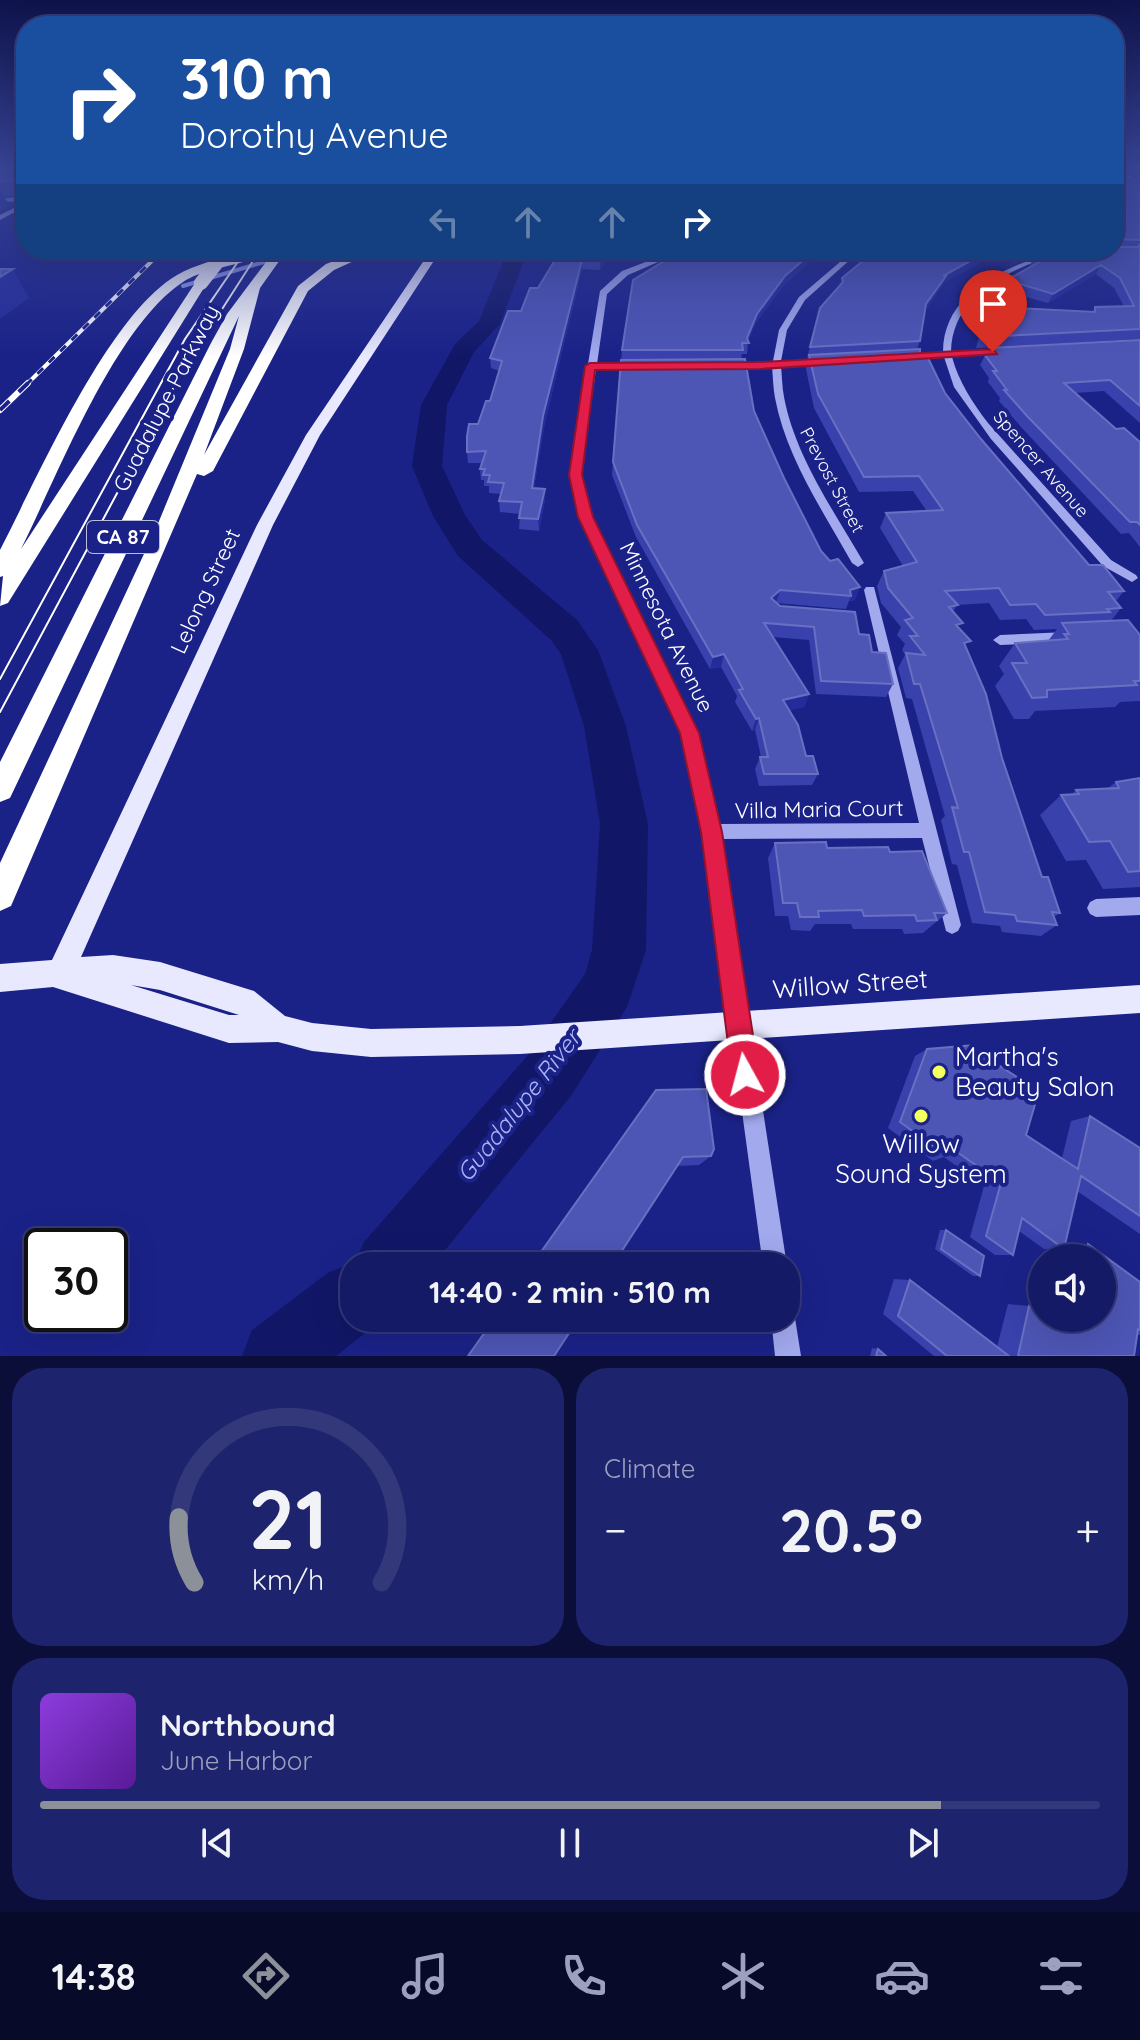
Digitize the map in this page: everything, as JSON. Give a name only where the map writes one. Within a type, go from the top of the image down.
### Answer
[{"type":"highway","name":"Guadalupe Parkway","points":[[0,598],[201,283],[219,260]]},
{"type":"highway","points":[[0,570],[100,374],[146,307],[181,278],[211,265],[243,260]]},
{"type":"highway","name":"Guadalupe Parkway","points":[[0,790],[202,375],[234,314],[254,289],[267,260]]},
{"type":"highway","points":[[167,526],[197,484],[275,335],[303,289],[330,267],[349,260]]},
{"type":"highway","points":[[0,896],[167,526],[237,349],[254,289]]},
{"type":"main road","name":"Lelong Street","points":[[59,976],[265,525],[313,435],[429,260]]},
{"type":"main road","name":"Willow Street","points":[[0,978],[59,976],[229,1029],[278,1028],[312,1037],[371,1043],[520,1040],[1140,999]]},
{"type":"street","name":"Minnesota Avenue","points":[[658,260],[625,273],[603,293],[576,475],[585,517],[690,733],[712,832],[773,1252]]},
{"type":"street","name":"Prevost Street","points":[[847,260],[802,299],[784,327],[775,364],[787,428],[858,563]]},
{"type":"street","points":[[948,355],[947,339],[956,311],[973,293],[1009,267],[1034,260]]},
{"type":"street","points":[[887,358],[1022,350]]},
{"type":"street","name":"Spencer Avenue","points":[[948,355],[953,376],[980,421],[1107,563],[1132,578]]},
{"type":"street","points":[[717,367],[839,360]]},
{"type":"street","points":[[590,366],[648,367]]},
{"type":"street","name":"Villa Maria Court","points":[[870,590],[868,619],[952,925]]},
{"type":"street","points":[[1000,640],[1078,636]]},
{"type":"street","name":"Villa Maria Court","points":[[712,832],[926,830]]},
{"type":"street","points":[[1096,908],[1140,906]]},
{"type":"street","points":[[785,1332],[788,1356]]},
{"type":"building","points":[[1124,230],[1140,230],[1140,240],[1124,239]]},
{"type":"building","points":[[1140,244],[1140,329],[981,337],[985,320],[995,307],[1095,312],[1095,307],[1134,306],[1120,278],[1101,265],[1053,294],[1007,280],[1041,261],[1038,260],[1124,260],[1124,247],[1138,247]]},
{"type":"building","points":[[555,260],[582,260],[543,416],[532,488],[545,489],[538,519],[519,518],[522,502],[499,501],[504,483],[488,482],[490,475],[483,475],[485,469],[480,469],[486,451],[467,452],[467,436],[469,424],[478,424],[486,401],[490,401],[502,361],[490,358],[508,311],[521,311],[530,288],[538,288]]},
{"type":"building","points":[[666,260],[803,260],[785,276],[757,314],[747,338],[749,343],[742,343],[743,350],[622,350],[633,280]]},
{"type":"building","points":[[864,260],[972,260],[943,276],[946,276],[926,304],[920,341],[810,347],[820,308],[843,282],[842,278]]},
{"type":"building","points":[[0,269],[13,269],[0,277]]},
{"type":"building","points":[[1140,340],[1140,406],[1110,380],[1064,383],[1116,429],[1124,428],[1140,442],[1140,525],[1130,522],[1027,416],[1004,390],[1007,390],[993,371],[997,371],[984,354],[993,354],[989,348]]},
{"type":"building","points":[[920,349],[920,358],[928,358],[945,393],[981,439],[1089,565],[1103,565],[1124,591],[1108,592],[1121,608],[1107,609],[1110,612],[1045,615],[1036,604],[1010,605],[999,588],[945,591],[958,605],[949,607],[963,623],[956,625],[971,641],[964,643],[986,694],[1002,758],[1042,877],[1048,877],[1060,913],[1052,912],[1057,925],[1017,921],[1015,915],[985,912],[969,852],[964,852],[952,807],[958,808],[920,684],[914,684],[906,653],[925,655],[910,636],[918,636],[905,620],[913,618],[888,588],[884,571],[917,562],[886,513],[943,510],[919,476],[864,477],[818,394],[809,355]]},
{"type":"building","points":[[745,359],[754,411],[784,478],[821,551],[830,561],[838,559],[860,587],[850,590],[851,596],[780,590],[771,598],[780,606],[855,612],[859,634],[869,635],[872,652],[886,653],[893,684],[821,681],[814,627],[764,623],[809,694],[783,700],[798,725],[806,756],[813,756],[818,774],[764,774],[760,757],[768,757],[759,718],[756,719],[739,690],[743,689],[724,654],[713,657],[637,525],[613,462],[621,360]]},
{"type":"building","points":[[1128,620],[1140,635],[1140,681],[1134,681],[1137,685],[1047,690],[1047,697],[1032,698],[1012,663],[1027,663],[1015,643],[1068,639],[1064,634],[1069,634],[1062,623]]},
{"type":"building","points":[[1140,778],[1140,871],[1128,872],[1110,841],[1089,842],[1061,795],[1079,794],[1076,790],[1119,788],[1116,782]]},
{"type":"building","points":[[826,842],[827,848],[888,847],[890,852],[922,851],[947,913],[934,913],[937,920],[917,921],[915,915],[864,916],[862,910],[818,911],[819,917],[800,917],[797,903],[783,903],[775,843]]},
{"type":"building","points":[[975,1045],[978,1052],[1039,1091],[1026,1135],[1078,1169],[1090,1116],[1140,1148],[1140,1216],[1081,1176],[1065,1244],[1057,1244],[1022,1218],[1013,1255],[986,1236],[1001,1183],[950,1147],[947,1156],[900,1122],[927,1049]]},
{"type":"building","points":[[706,1089],[714,1149],[711,1156],[683,1157],[621,1252],[541,1252],[656,1090]]},
{"type":"building","points":[[946,1230],[984,1256],[980,1276],[941,1249]]},
{"type":"building","points":[[1116,1264],[1140,1282],[1140,1330],[1134,1356],[1018,1356],[1028,1311],[1028,1332],[1116,1332]]},
{"type":"building","points":[[910,1280],[1009,1356],[947,1356],[898,1316]]},
{"type":"building","points":[[485,1332],[570,1332],[554,1356],[468,1356]]},
{"type":"waterway","name":"Guadalupe River","points":[[400,1252],[550,1075],[608,988],[619,950],[624,824],[605,726],[579,650],[564,630],[470,548],[449,516],[427,466],[434,405],[464,349],[489,324],[514,260]]},
{"type":"waterway","points":[[183,286],[268,261]]},
{"type":"waterway","points":[[264,262],[268,261]]},
{"type":"waterway","name":"Guadalupe River","points":[[278,1356],[340,1308]]},
{"type":"tram line","points":[[0,679],[185,339],[239,260]]},
{"type":"tram line","points":[[0,712],[183,370],[254,260]]},
{"type":"railway","points":[[26,385],[153,260]]},
{"type":"railway","points":[[0,410],[28,383]]},
{"type":"place","name":"Martha's Beauty Salon","points":[[939,1072]]},
{"type":"place","name":"Willow Sound System","points":[[921,1116]]},
{"type":"route","points":[[745,1075],[712,832],[690,733],[585,517],[576,475],[590,366],[760,366],[993,352]]}]
